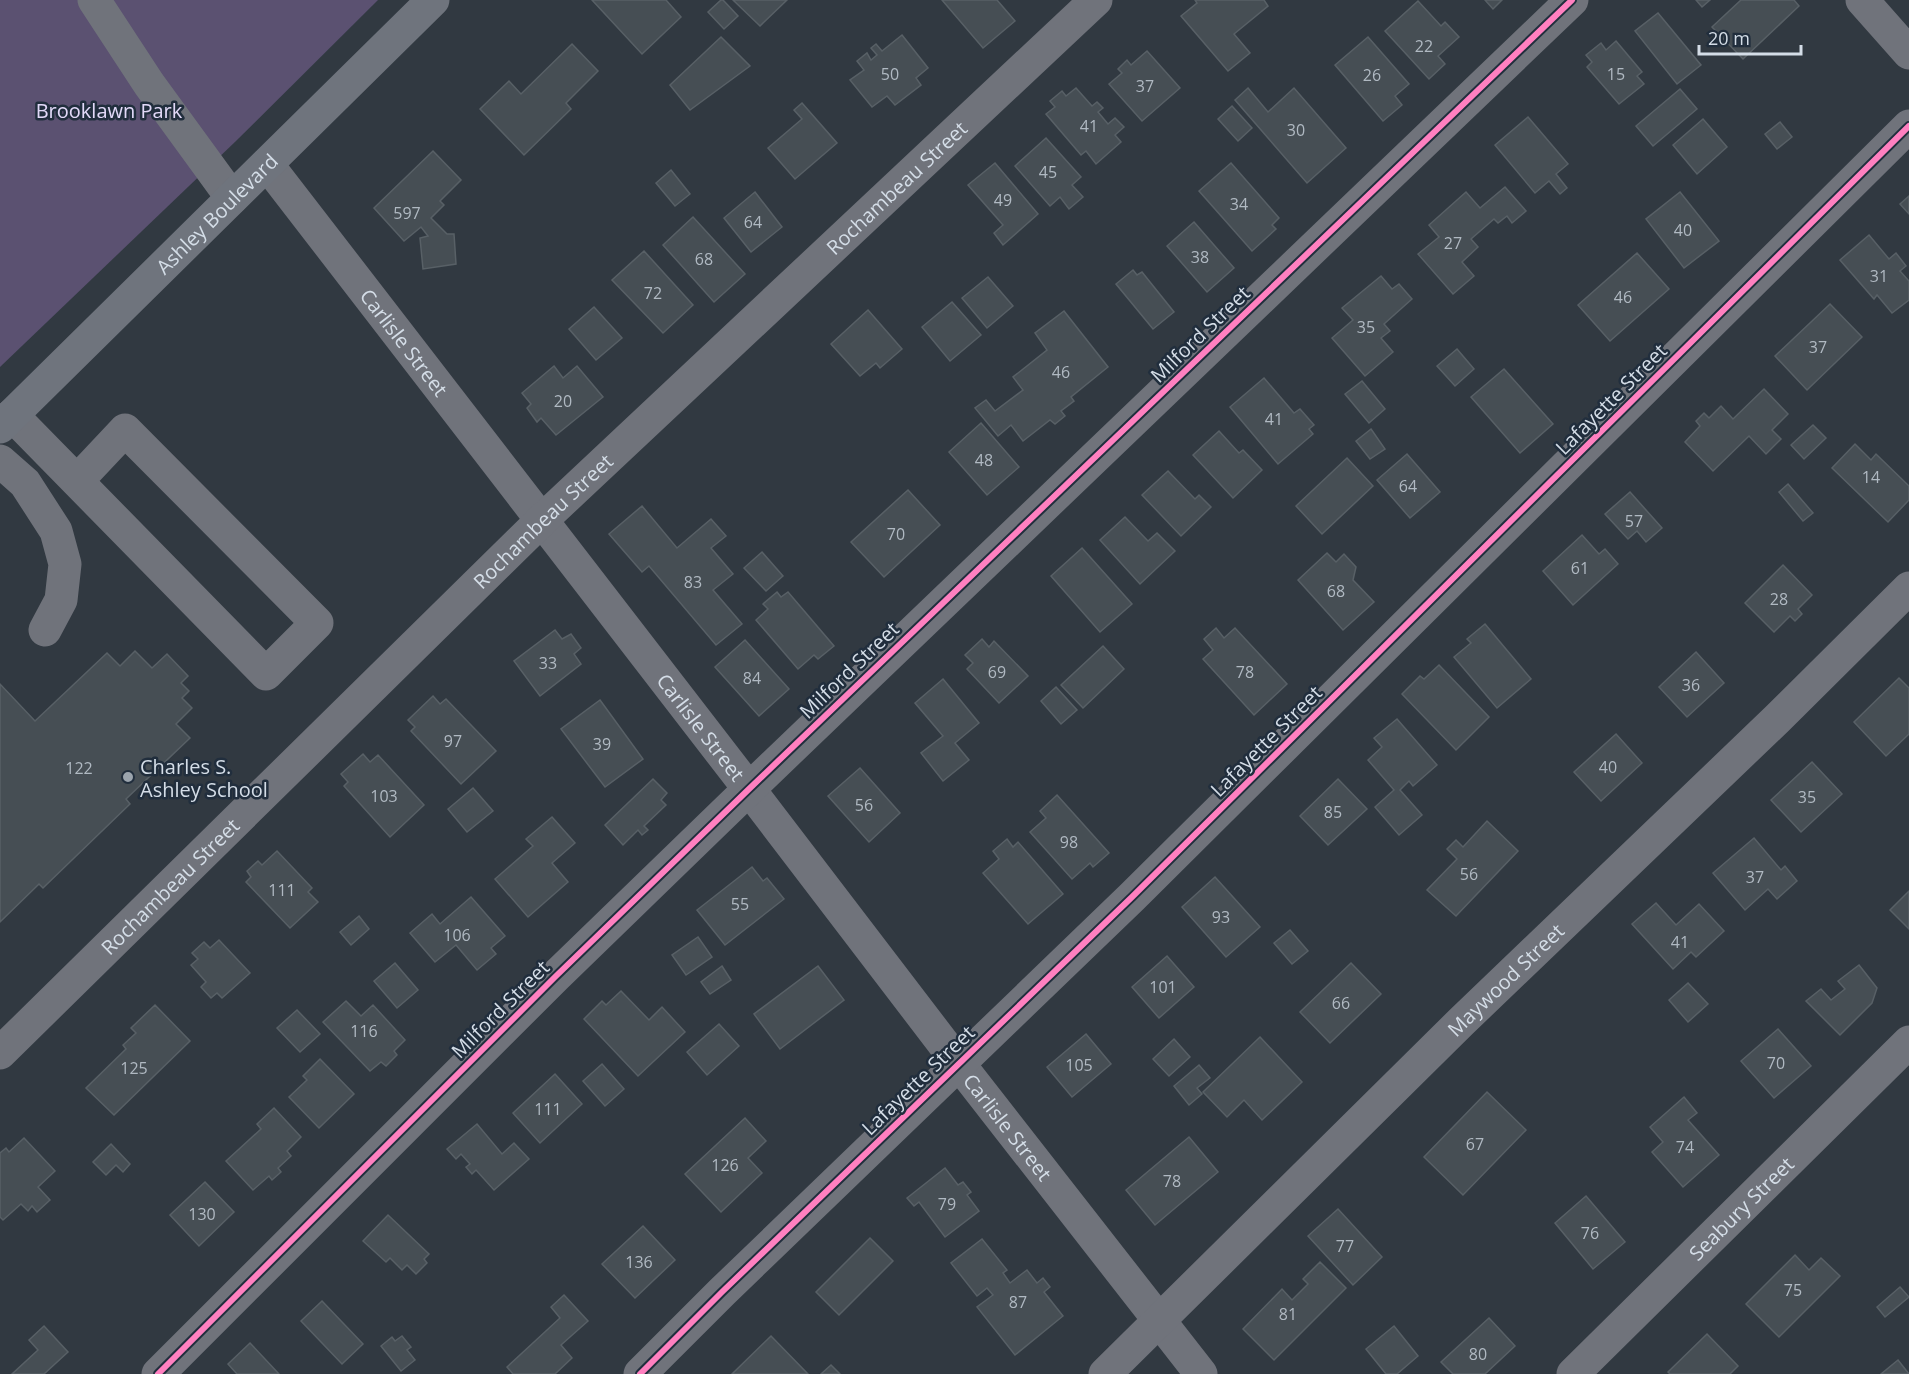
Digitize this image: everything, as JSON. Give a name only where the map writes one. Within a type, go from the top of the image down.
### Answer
[{"type":"main road","name":"Ashley Boulevard","points":[[6,421],[433,0]]},
{"type":"street","points":[[93,0],[149,84],[232,198]]},
{"type":"street","name":"Rochambeau Street","points":[[0,1053],[542,520],[1096,0]]},
{"type":"street","name":"Milford Street","points":[[158,1374],[547,986],[749,789],[1572,0]]},
{"type":"street","points":[[1863,0],[1909,52]]},
{"type":"street","name":"Lafayette Street","points":[[640,1374],[1370,662],[1909,126]]},
{"type":"street","name":"Carlisle Street","points":[[267,164],[959,1064],[1202,1374]]},
{"type":"street","points":[[6,421],[76,481],[266,674],[317,623],[125,430],[76,481]]},
{"type":"street","points":[[0,461],[25,483],[56,531],[65,564],[61,600],[45,630]]},
{"type":"street","name":"Maywood Street","points":[[1105,1374],[1461,1022],[1777,719],[1909,588]]},
{"type":"street","name":"Seabury Street","points":[[1573,1374],[1909,1042]]},
{"type":"green space","name":"Brooklawn Park","points":[[0,0],[378,0],[236,141],[0,367]]},
{"type":"building","points":[[592,0],[666,0],[681,17],[642,54]]},
{"type":"building","points":[[721,0],[738,16],[724,29],[708,12]]},
{"type":"building","points":[[733,0],[787,0],[760,26]]},
{"type":"building","points":[[942,0],[997,0],[1015,21],[983,48]]},
{"type":"building","points":[[1195,0],[1264,0],[1268,6],[1234,34],[1250,53],[1228,71],[1181,16],[1197,3]]},
{"type":"building","points":[[1485,0],[1502,0],[1493,9]]},
{"type":"building","points":[[1696,0],[1710,0],[1702,7]]},
{"type":"building","points":[[1741,0],[1794,0],[1799,6],[1743,59],[1712,27]]},
{"type":"building","points":[[1418,1],[1441,26],[1445,22],[1459,37],[1438,56],[1445,64],[1429,79],[1385,31]]},
{"type":"building","points":[[1658,13],[1701,65],[1677,84],[1635,31]]},
{"type":"building","points":[[902,35],[928,68],[916,78],[921,85],[895,105],[887,96],[872,107],[850,80],[864,70],[857,61],[867,53],[871,60],[877,55],[871,48],[876,44],[882,51]]},
{"type":"building","points":[[721,37],[750,66],[690,110],[670,85]]},
{"type":"building","points":[[1368,37],[1409,84],[1395,96],[1402,105],[1383,121],[1335,65]]},
{"type":"building","points":[[1616,41],[1642,72],[1637,76],[1644,84],[1619,104],[1587,67],[1592,62],[1586,55],[1601,43],[1606,50]]},
{"type":"building","points":[[572,44],[598,71],[566,103],[571,109],[524,155],[480,109],[509,81],[521,94]]},
{"type":"building","points":[[1147,51],[1180,88],[1142,121],[1109,84],[1122,73],[1118,69],[1127,60],[1131,65]]},
{"type":"building","points":[[1076,88],[1092,106],[1097,102],[1103,108],[1098,112],[1108,124],[1115,118],[1124,127],[1115,135],[1121,142],[1096,164],[1086,151],[1081,155],[1046,114],[1055,107],[1050,101],[1062,91],[1066,96]]},
{"type":"building","points":[[1248,88],[1268,112],[1294,88],[1346,148],[1307,183],[1235,100]]},
{"type":"building","points":[[1680,89],[1697,109],[1653,146],[1636,126]]},
{"type":"building","points":[[802,103],[837,143],[795,179],[768,148],[802,119],[794,110]]},
{"type":"building","points":[[1232,106],[1252,128],[1238,141],[1218,119]]},
{"type":"building","points":[[1528,117],[1568,164],[1556,174],[1567,188],[1560,194],[1549,181],[1535,193],[1495,145]]},
{"type":"building","points":[[1703,119],[1727,147],[1697,174],[1673,145]]},
{"type":"building","points":[[1780,122],[1792,137],[1777,149],[1765,134]]},
{"type":"building","points":[[1046,138],[1081,177],[1072,185],[1083,197],[1069,209],[1060,197],[1050,206],[1015,166]]},
{"type":"building","points":[[433,151],[461,180],[440,201],[444,205],[431,218],[447,234],[454,234],[456,264],[423,269],[420,238],[428,236],[421,227],[404,241],[374,208]]},
{"type":"building","points":[[995,163],[1038,214],[1003,245],[994,233],[1003,225],[968,185]]},
{"type":"building","points":[[1231,163],[1279,218],[1272,225],[1276,229],[1252,251],[1199,191]]},
{"type":"building","points":[[671,170],[690,194],[675,206],[656,183]]},
{"type":"building","points":[[1505,187],[1526,211],[1512,223],[1507,216],[1498,223],[1494,219],[1471,239],[1478,247],[1462,262],[1474,276],[1453,294],[1418,254],[1439,237],[1429,225],[1466,192],[1480,208]]},
{"type":"building","points":[[755,192],[782,227],[751,252],[724,218]]},
{"type":"building","points":[[1680,192],[1719,241],[1684,268],[1646,219]]},
{"type":"building","points":[[1909,196],[1909,214],[1900,204]]},
{"type":"building","points":[[693,217],[745,274],[714,302],[663,245]]},
{"type":"building","points":[[1194,222],[1234,268],[1207,292],[1167,246]]},
{"type":"building","points":[[1869,235],[1889,259],[1896,253],[1906,266],[1900,271],[1909,281],[1909,300],[1892,313],[1877,295],[1874,299],[1840,260]]},
{"type":"building","points":[[644,251],[693,305],[663,333],[612,280]]},
{"type":"building","points":[[1637,253],[1669,289],[1610,341],[1578,305]]},
{"type":"building","points":[[1133,270],[1137,275],[1142,272],[1174,312],[1153,329],[1116,284]]},
{"type":"building","points":[[1381,276],[1392,289],[1399,284],[1412,299],[1384,324],[1390,331],[1381,338],[1393,352],[1365,376],[1332,338],[1353,320],[1342,308]]},
{"type":"building","points":[[988,277],[1013,306],[987,328],[962,298]]},
{"type":"building","points":[[952,302],[981,335],[950,361],[922,327]]},
{"type":"building","points":[[1830,304],[1862,337],[1807,390],[1775,356]]},
{"type":"building","points":[[594,307],[622,338],[596,360],[569,329]]},
{"type":"building","points":[[868,310],[902,349],[880,368],[876,363],[860,376],[831,344]]},
{"type":"building","points":[[1064,311],[1108,367],[1071,397],[1074,401],[1061,411],[1065,416],[1055,424],[1050,420],[1023,441],[1011,425],[998,436],[975,408],[986,400],[995,411],[1023,390],[1013,377],[1047,350],[1035,333]]},
{"type":"building","points":[[1457,349],[1474,369],[1455,386],[1437,366]]},
{"type":"building","points":[[554,366],[563,378],[577,366],[603,397],[556,435],[541,418],[537,422],[527,408],[531,404],[522,393]]},
{"type":"building","points":[[1504,369],[1553,424],[1520,453],[1471,397]]},
{"type":"building","points":[[1264,378],[1294,413],[1300,409],[1314,425],[1309,429],[1313,434],[1278,464],[1230,407]]},
{"type":"building","points":[[1362,381],[1385,409],[1369,423],[1345,394]]},
{"type":"building","points":[[1764,389],[1788,414],[1772,430],[1781,439],[1766,454],[1749,436],[1713,471],[1685,442],[1700,426],[1696,421],[1704,413],[1709,418],[1721,406],[1733,419]]},
{"type":"building","points":[[981,423],[1019,467],[987,495],[949,452]]},
{"type":"building","points":[[1813,425],[1826,438],[1804,459],[1791,445]]},
{"type":"building","points":[[1371,429],[1385,449],[1370,459],[1356,441]]},
{"type":"building","points":[[1219,431],[1239,453],[1243,450],[1262,470],[1233,498],[1193,455]]},
{"type":"building","points":[[1855,444],[1871,460],[1876,454],[1909,486],[1909,500],[1888,522],[1832,468]]},
{"type":"building","points":[[1407,454],[1440,492],[1410,518],[1377,480]]},
{"type":"building","points":[[1347,458],[1373,486],[1322,534],[1296,506]]},
{"type":"building","points":[[1168,471],[1195,499],[1199,495],[1211,507],[1181,536],[1142,495]]},
{"type":"building","points":[[1788,484],[1813,513],[1803,521],[1779,492]]},
{"type":"building","points":[[908,490],[940,525],[884,577],[851,542]]},
{"type":"building","points":[[1630,492],[1662,528],[1646,542],[1637,531],[1628,539],[1605,514]]},
{"type":"building","points":[[642,506],[677,548],[711,519],[726,536],[711,548],[733,574],[713,590],[742,624],[716,645],[649,566],[642,572],[609,534]]},
{"type":"building","points":[[1125,517],[1148,541],[1157,533],[1175,551],[1140,584],[1100,540]]},
{"type":"building","points":[[1582,535],[1599,554],[1605,549],[1618,564],[1573,605],[1543,571]]},
{"type":"building","points":[[1082,548],[1132,604],[1100,632],[1051,576]]},
{"type":"building","points":[[762,552],[783,576],[766,591],[744,568]]},
{"type":"building","points":[[1327,553],[1336,562],[1344,554],[1356,567],[1353,580],[1374,602],[1343,630],[1298,580]]},
{"type":"building","points":[[1783,565],[1812,595],[1798,609],[1802,614],[1795,621],[1790,616],[1774,632],[1745,603]]},
{"type":"building","points":[[777,592],[781,597],[788,592],[834,646],[818,659],[814,655],[798,669],[756,620],[768,609],[763,604]]},
{"type":"building","points":[[1485,624],[1531,679],[1497,708],[1454,657],[1471,643],[1467,639]]},
{"type":"building","points":[[1216,628],[1224,638],[1235,628],[1287,684],[1254,715],[1203,659],[1213,650],[1204,639]]},
{"type":"building","points":[[555,630],[562,639],[571,634],[581,648],[574,654],[581,664],[540,696],[514,661]]},
{"type":"building","points":[[982,639],[989,647],[994,641],[1028,676],[999,703],[967,669],[973,663],[965,655]]},
{"type":"building","points":[[745,640],[789,689],[759,716],[715,667]]},
{"type":"building","points":[[1103,646],[1124,669],[1083,708],[1061,685]]},
{"type":"building","points":[[135,651],[152,668],[167,654],[188,676],[181,683],[189,691],[182,698],[192,708],[176,724],[190,738],[126,799],[130,804],[43,888],[39,884],[0,922],[0,684],[35,721],[107,653],[120,666]]},
{"type":"building","points":[[1696,652],[1724,683],[1687,717],[1659,687]]},
{"type":"building","points":[[1439,665],[1489,717],[1456,750],[1402,694],[1420,676],[1424,679]]},
{"type":"building","points":[[1899,678],[1909,688],[1909,734],[1886,756],[1854,722]]},
{"type":"building","points":[[943,679],[979,723],[955,743],[969,760],[943,781],[921,753],[943,736],[915,703]]},
{"type":"building","points":[[1056,687],[1077,710],[1061,724],[1041,701]]},
{"type":"building","points":[[433,696],[440,704],[446,699],[496,751],[461,784],[411,731],[415,727],[408,720]]},
{"type":"building","points":[[600,700],[643,759],[605,787],[561,729]]},
{"type":"building","points":[[1397,719],[1437,765],[1413,786],[1409,781],[1400,790],[1422,815],[1399,835],[1375,807],[1394,790],[1368,760],[1382,747],[1374,738]]},
{"type":"building","points":[[1616,734],[1642,763],[1601,801],[1574,772]]},
{"type":"building","points":[[363,754],[370,762],[378,755],[424,805],[390,837],[344,786],[348,782],[341,774]]},
{"type":"building","points":[[1812,762],[1842,794],[1801,832],[1771,800]]},
{"type":"building","points":[[860,768],[900,813],[869,842],[828,796]]},
{"type":"building","points":[[653,779],[667,793],[661,800],[666,805],[644,826],[648,830],[642,835],[638,830],[623,845],[605,825]]},
{"type":"building","points":[[1338,779],[1367,809],[1328,845],[1300,816]]},
{"type":"building","points":[[473,788],[493,811],[467,832],[448,809]]},
{"type":"building","points":[[1057,795],[1109,853],[1093,867],[1090,863],[1072,879],[1030,832],[1046,818],[1040,811]]},
{"type":"building","points":[[552,817],[575,843],[552,863],[568,882],[528,917],[495,879],[533,846],[526,839]]},
{"type":"building","points":[[1487,821],[1518,851],[1456,916],[1427,890],[1457,859],[1447,849],[1456,840],[1463,847]]},
{"type":"building","points":[[1754,838],[1781,870],[1785,866],[1797,881],[1777,899],[1768,889],[1745,910],[1713,873]]},
{"type":"building","points":[[1007,839],[1013,847],[1018,842],[1063,894],[1028,924],[983,873],[999,859],[993,851]]},
{"type":"building","points":[[277,851],[312,888],[308,892],[318,902],[290,928],[246,882],[251,877],[247,871],[258,861],[262,865]]},
{"type":"building","points":[[752,867],[763,881],[767,878],[784,899],[725,945],[697,910]]},
{"type":"building","points":[[1215,877],[1260,927],[1226,957],[1182,907]]},
{"type":"building","points":[[1909,891],[1909,929],[1890,910]]},
{"type":"building","points":[[471,897],[505,936],[491,948],[496,954],[477,970],[456,945],[435,962],[410,933],[432,914],[440,924]]},
{"type":"building","points":[[1656,903],[1676,925],[1699,904],[1724,931],[1696,957],[1691,952],[1673,969],[1632,924]]},
{"type":"building","points":[[359,916],[369,929],[351,945],[340,932]]},
{"type":"building","points":[[1290,930],[1308,951],[1292,964],[1274,943]]},
{"type":"building","points":[[698,937],[712,957],[686,975],[672,955]]},
{"type":"building","points":[[219,940],[250,973],[222,998],[217,993],[211,998],[201,987],[206,982],[191,965],[198,959],[192,953],[204,942],[210,948]]},
{"type":"building","points":[[1167,956],[1194,987],[1159,1018],[1132,987]]},
{"type":"building","points":[[395,963],[418,990],[397,1008],[374,981]]},
{"type":"building","points":[[1351,963],[1381,994],[1330,1043],[1300,1012]]},
{"type":"building","points":[[1859,965],[1877,988],[1872,1003],[1840,1035],[1806,1001],[1821,989],[1831,1000],[1845,989],[1838,981]]},
{"type":"building","points":[[722,966],[731,980],[710,994],[701,982]]},
{"type":"building","points":[[818,966],[844,1000],[780,1049],[754,1014]]},
{"type":"building","points":[[1688,983],[1708,1004],[1688,1022],[1669,1000]]},
{"type":"building","points":[[621,991],[649,1020],[662,1007],[685,1032],[638,1076],[584,1019],[602,1001],[606,1005]]},
{"type":"building","points":[[346,1001],[361,1016],[373,1005],[405,1040],[394,1051],[397,1055],[386,1066],[381,1062],[370,1071],[323,1022]]},
{"type":"building","points":[[155,1005],[190,1041],[114,1115],[86,1088],[126,1049],[123,1045],[136,1033],[131,1028]]},
{"type":"building","points":[[297,1010],[320,1034],[300,1052],[277,1028]]},
{"type":"building","points":[[719,1024],[739,1046],[707,1075],[687,1052]]},
{"type":"building","points":[[1778,1029],[1811,1066],[1774,1098],[1741,1061]]},
{"type":"building","points":[[1086,1034],[1111,1064],[1072,1097],[1047,1067]]},
{"type":"building","points":[[1260,1037],[1302,1082],[1262,1120],[1244,1100],[1227,1117],[1203,1092]]},
{"type":"building","points":[[1174,1039],[1190,1057],[1169,1076],[1153,1059]]},
{"type":"building","points":[[320,1059],[354,1094],[319,1128],[289,1097],[307,1080],[303,1076]]},
{"type":"building","points":[[602,1064],[624,1089],[605,1106],[583,1081]]},
{"type":"building","points":[[1199,1065],[1210,1078],[1197,1088],[1202,1094],[1189,1105],[1174,1086]]},
{"type":"building","points":[[555,1074],[582,1104],[540,1143],[513,1113]]},
{"type":"building","points":[[1487,1092],[1526,1130],[1463,1195],[1424,1157]]},
{"type":"building","points":[[1684,1097],[1697,1113],[1688,1120],[1719,1155],[1683,1187],[1652,1152],[1663,1142],[1650,1127]]},
{"type":"building","points":[[274,1108],[301,1137],[287,1151],[291,1156],[278,1168],[281,1172],[272,1180],[269,1176],[253,1190],[226,1161],[261,1129],[257,1124]]},
{"type":"building","points":[[745,1118],[766,1141],[748,1158],[762,1173],[721,1212],[685,1174]]},
{"type":"building","points":[[477,1124],[502,1154],[514,1143],[529,1159],[494,1190],[476,1170],[472,1174],[466,1167],[470,1164],[461,1154],[456,1159],[447,1149]]},
{"type":"building","points":[[1189,1137],[1218,1172],[1155,1225],[1126,1190]]},
{"type":"building","points":[[24,1138],[55,1171],[38,1187],[50,1200],[37,1212],[32,1206],[28,1211],[21,1204],[3,1220],[0,1217],[0,1153],[6,1148],[9,1152]]},
{"type":"building","points":[[111,1144],[130,1164],[123,1172],[116,1165],[106,1175],[93,1162]]},
{"type":"building","points":[[945,1168],[958,1185],[963,1182],[971,1192],[967,1195],[979,1211],[945,1237],[919,1202],[914,1206],[907,1198]]},
{"type":"building","points":[[205,1182],[234,1212],[199,1246],[170,1215]]},
{"type":"building","points":[[1586,1196],[1625,1242],[1593,1269],[1555,1223]]},
{"type":"building","points":[[1338,1209],[1382,1257],[1353,1285],[1308,1236]]},
{"type":"building","points":[[388,1215],[429,1254],[424,1259],[427,1263],[416,1274],[407,1265],[402,1270],[390,1258],[386,1262],[363,1241]]},
{"type":"building","points":[[643,1226],[675,1260],[635,1298],[602,1264]]},
{"type":"building","points":[[870,1238],[893,1261],[839,1315],[816,1292]]},
{"type":"building","points":[[982,1239],[1007,1270],[1003,1273],[1010,1283],[1027,1270],[1037,1283],[1043,1278],[1050,1287],[1044,1292],[1063,1316],[1015,1355],[977,1307],[993,1295],[987,1288],[977,1296],[951,1263]]},
{"type":"building","points":[[1795,1255],[1809,1270],[1821,1258],[1840,1276],[1779,1337],[1746,1304]]},
{"type":"building","points":[[1320,1262],[1346,1288],[1274,1360],[1243,1329],[1282,1289],[1292,1300],[1308,1284],[1303,1279]]},
{"type":"building","points":[[1900,1287],[1909,1297],[1885,1317],[1877,1307]]},
{"type":"building","points":[[564,1295],[588,1321],[561,1345],[572,1358],[555,1374],[513,1374],[507,1367],[560,1318],[551,1307]]},
{"type":"building","points":[[322,1301],[363,1344],[342,1364],[301,1321]]},
{"type":"building","points":[[1489,1318],[1515,1346],[1485,1374],[1453,1374],[1441,1362]]},
{"type":"building","points":[[44,1326],[68,1352],[44,1374],[12,1374],[38,1350],[29,1340]]},
{"type":"building","points":[[1394,1326],[1418,1356],[1397,1374],[1386,1374],[1366,1349]]},
{"type":"building","points":[[1707,1334],[1738,1366],[1730,1374],[1670,1374],[1668,1372]]},
{"type":"building","points":[[402,1336],[411,1347],[407,1350],[415,1360],[401,1371],[381,1346],[392,1337],[395,1341]]},
{"type":"building","points":[[771,1336],[808,1374],[732,1374]]},
{"type":"building","points":[[250,1343],[279,1374],[237,1374],[228,1364]]},
{"type":"building","points":[[1898,1360],[1909,1374],[1881,1374]]},
{"type":"building","points":[[831,1365],[840,1374],[821,1374]]},
{"type":"cycle path","points":[[158,1374],[555,977],[1572,0]]},
{"type":"cycle path","points":[[640,1374],[1132,897],[1909,126]]},
{"type":"place","name":"Charles S. Ashley School","points":[[128,777]]}]
